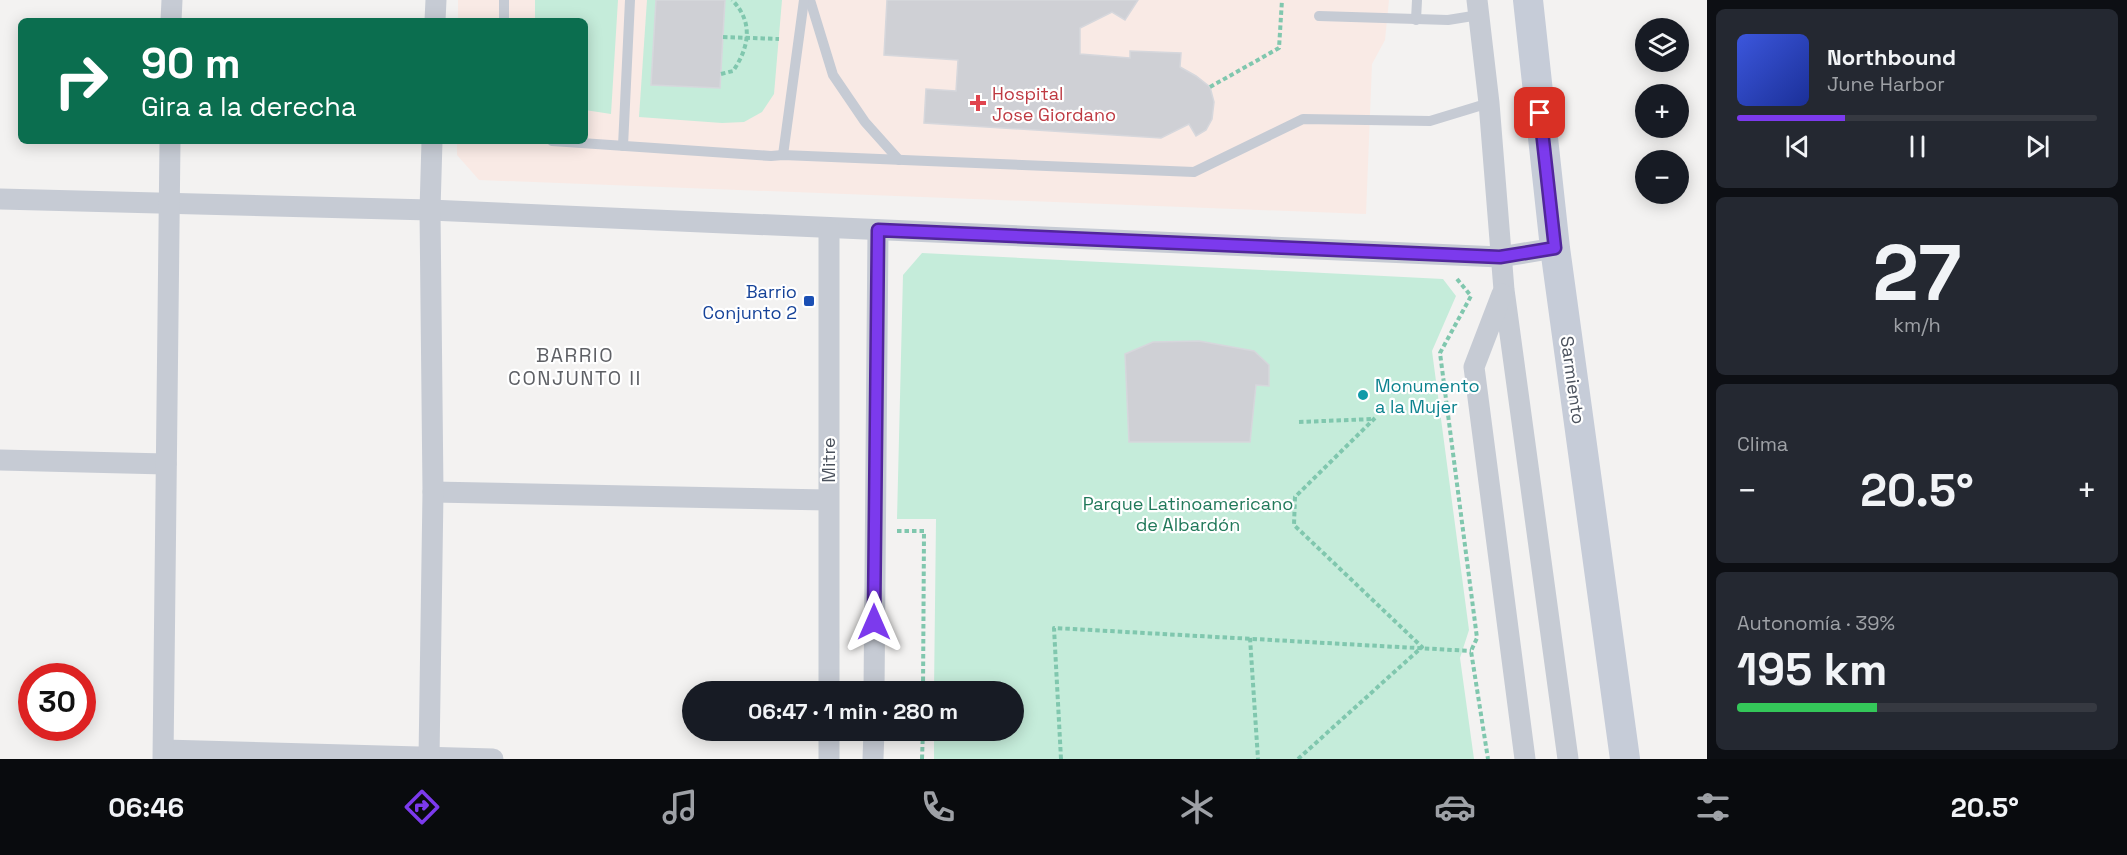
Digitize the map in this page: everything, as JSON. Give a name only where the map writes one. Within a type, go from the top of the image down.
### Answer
[{"type":"main road","name":"Sarmiento","points":[[1528,0],[1555,248],[1625,759]]},
{"type":"street","points":[[171,18],[172,0]]},
{"type":"street","points":[[435,18],[436,0]]},
{"type":"street","points":[[1478,8],[1489,103],[1500,257],[1568,759]]},
{"type":"street","points":[[170,144],[163,754],[493,759]]},
{"type":"street","points":[[429,758],[433,492],[429,210],[432,144]]},
{"type":"street","points":[[0,199],[429,210],[1500,257],[1555,248]]},
{"type":"street","name":"Mitre","points":[[829,228],[829,681]]},
{"type":"street","points":[[874,681],[878,230]]},
{"type":"street","points":[[1504,290],[1474,367],[1525,759]]},
{"type":"street","points":[[0,460],[166,464]]},
{"type":"street","points":[[433,492],[828,500]]},
{"type":"street","points":[[829,741],[829,759]]},
{"type":"street","points":[[873,759],[874,741]]},
{"type":"lane","points":[[504,0],[504,18]]},
{"type":"lane","points":[[623,146],[630,0]]},
{"type":"lane","points":[[783,155],[804,0]]},
{"type":"lane","points":[[810,0],[833,75],[865,122],[899,160]]},
{"type":"lane","points":[[1416,20],[1417,0]]},
{"type":"lane","points":[[1319,16],[1448,20],[1478,8]]},
{"type":"lane","points":[[588,144],[771,156],[1194,171],[1303,119],[1430,121],[1489,103]]},
{"type":"path","points":[[721,74],[733,71],[745,50],[747,38],[738,7],[732,0]]},
{"type":"path","points":[[1210,87],[1279,48],[1282,0]]},
{"type":"path","points":[[723,37],[798,40]]},
{"type":"path","points":[[1452,273],[1471,296],[1440,353],[1477,638],[1471,651],[1488,759]]},
{"type":"path","points":[[1299,422],[1375,418],[1295,497],[1294,525],[1422,647]]},
{"type":"path","points":[[890,531],[924,531],[923,681]]},
{"type":"path","points":[[1061,759],[1054,628],[1471,651]]},
{"type":"path","points":[[1250,638],[1258,759]]},
{"type":"path","points":[[1299,759],[1422,647]]},
{"type":"path","points":[[922,741],[922,759]]},
{"type":"shaded area","name":"Hospital Jose Giordano","points":[[458,0],[1389,0],[1385,40],[1372,64],[1366,214],[479,180],[457,155],[457,144],[588,144],[588,18],[458,18]]},
{"type":"green space","points":[[535,0],[618,0],[611,114],[588,110],[588,18],[535,18]]},
{"type":"green space","points":[[647,0],[782,0],[774,94],[762,112],[744,122],[722,123],[639,117]]},
{"type":"green space","name":"Parque Latinoamericano de Albardón","points":[[922,253],[1443,279],[1456,296],[1432,351],[1469,630],[1460,658],[1474,759],[934,759],[934,741],[1024,741],[1024,681],[934,681],[936,519],[897,519],[903,275]]},
{"type":"building","points":[[656,0],[725,0],[720,88],[651,85]]},
{"type":"building","points":[[887,0],[1138,0],[1125,20],[1112,12],[1080,28],[1080,54],[1130,58],[1130,51],[1181,53],[1180,67],[1210,87],[1214,102],[1212,119],[1206,130],[1196,136],[1189,124],[1161,138],[924,123],[926,89],[956,91],[958,60],[884,55]]},
{"type":"building","points":[[1199,341],[1254,351],[1269,365],[1269,386],[1256,385],[1250,442],[1129,442],[1125,354],[1153,342]]},
{"type":"place","name":"Hospital Jose Giordano","points":[[978,103]]},
{"type":"place","name":"Barrio Conjunto 2","points":[[809,301]]},
{"type":"place","name":"Monumento a la Mujer","points":[[1363,395]]},
{"type":"district","name":"BARRIO CONJUNTO II","points":[[575,366]]},
{"type":"route","points":[[874,622],[878,230],[1500,257],[1555,248],[1540,113]]}]
